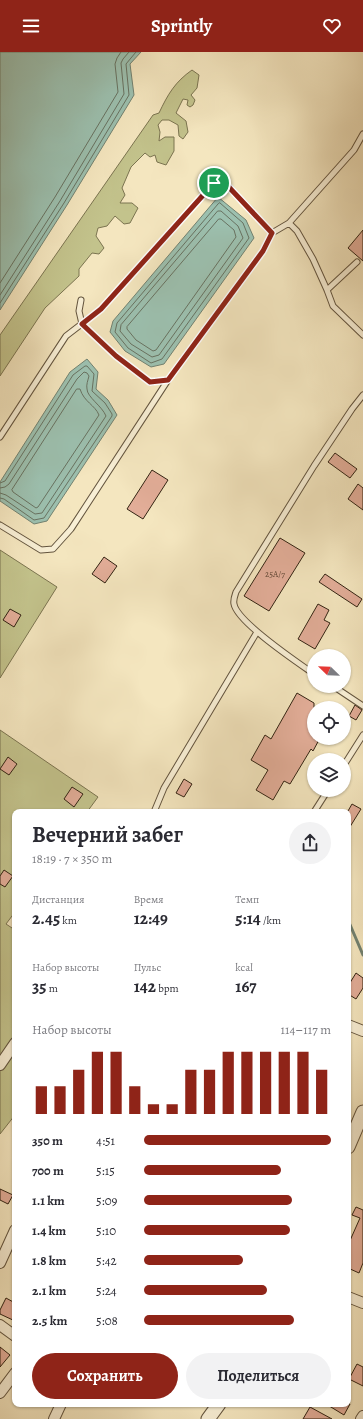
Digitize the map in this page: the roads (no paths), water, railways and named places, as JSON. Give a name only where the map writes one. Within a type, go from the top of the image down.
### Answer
[{"type":"street","points":[[351,1026],[363,1031]]},
{"type":"street","points":[[0,1065],[12,1047]]},
{"type":"street","points":[[351,1140],[363,1112]]},
{"type":"street","points":[[0,1263],[12,1237]]},
{"type":"street","points":[[351,1298],[363,1303]]},
{"type":"street","points":[[0,1325],[12,1334]]},
{"type":"street","points":[[0,1393],[12,1378]]},
{"type":"street","points":[[54,1419],[60,1407]]},
{"type":"street","points":[[208,1419],[217,1407]]},
{"type":"lane","points":[[0,525],[41,550],[54,549],[71,529],[168,380],[263,251],[272,233],[289,223],[354,150],[363,134]]},
{"type":"lane","points":[[0,437],[66,336],[101,309],[214,183],[225,183],[272,233]]},
{"type":"lane","points":[[289,223],[297,231],[313,259],[333,306],[363,336]]},
{"type":"lane","points":[[327,290],[357,262]]},
{"type":"lane","points":[[81,300],[79,311],[82,324],[116,356],[150,382],[168,380]]},
{"type":"lane","points":[[307,669],[257,632],[238,614],[233,603],[236,592],[314,466],[363,395]]},
{"type":"lane","points":[[155,809],[164,788],[257,632]]},
{"type":"lane","points":[[344,693],[363,706]]},
{"type":"lane","points":[[351,754],[363,735]]},
{"type":"lane","points":[[316,809],[324,797]]},
{"type":"water","points":[[0,52],[141,52],[130,64],[134,95],[67,205],[0,310]]},
{"type":"water","points":[[218,197],[246,220],[254,238],[164,364],[151,367],[125,351],[110,332],[113,321]]},
{"type":"water","points":[[87,359],[98,372],[96,389],[108,400],[117,415],[47,521],[34,524],[0,501],[0,482],[70,372]]},
{"type":"waterway","points":[[351,927],[363,955]]}]
